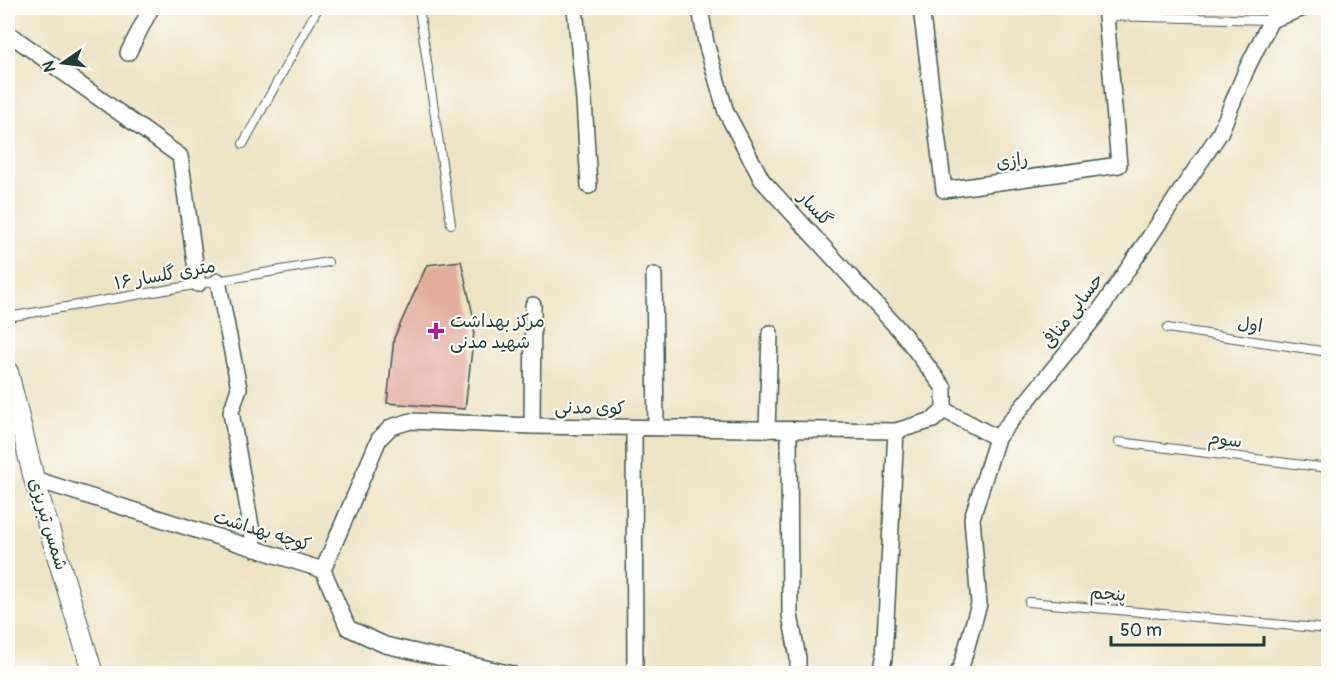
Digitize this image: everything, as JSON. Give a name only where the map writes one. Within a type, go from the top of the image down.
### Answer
[{"type":"street","points":[[128,53],[151,8]]},
{"type":"street","points":[[575,8],[589,186]]},
{"type":"street","name":"گلسار","points":[[700,8],[706,43],[726,112],[762,180],[903,334],[944,388],[944,410]]},
{"type":"street","name":"رازی","points":[[921,8],[944,190],[1119,165],[1103,12]]},
{"type":"street","points":[[1270,14],[1304,8]]},
{"type":"street","name":"حسابی منافی","points":[[957,674],[979,604],[972,518],[997,438],[1096,316],[1220,133],[1270,14]]},
{"type":"street","points":[[8,33],[180,156],[198,284]]},
{"type":"street","points":[[654,275],[656,428]]},
{"type":"street","points":[[218,281],[239,388],[231,412],[255,549]]},
{"type":"street","points":[[532,426],[533,305]]},
{"type":"street","points":[[767,430],[770,333]]},
{"type":"street","name":"شمس تبریزی","points":[[8,372],[34,479],[93,674]]},
{"type":"street","points":[[944,410],[997,438]]},
{"type":"street","name":"کوی مدنی","points":[[324,570],[379,439],[391,427],[411,421],[532,426],[896,431],[933,420],[944,410]]},
{"type":"street","points":[[634,428],[635,674]]},
{"type":"street","points":[[789,430],[790,615],[798,658],[798,674]]},
{"type":"street","points":[[881,674],[884,658],[896,431]]},
{"type":"street","name":"کوچه بهداشت","points":[[34,479],[324,570],[348,628],[385,645],[512,674]]},
{"type":"lane","points":[[243,144],[318,8]]},
{"type":"lane","points":[[419,8],[451,224]]},
{"type":"lane","points":[[1103,12],[1270,14]]},
{"type":"lane","name":"۱۶ متری گلسار","points":[[8,317],[328,262]]},
{"type":"lane","name":"اول","points":[[1167,328],[1329,352]]},
{"type":"lane","name":"سوم","points":[[1119,442],[1329,468]]},
{"type":"lane","name":"پنجم","points":[[1029,602],[1329,629]]},
{"type":"building","name":"مرکز بهداشت شهید مدنی","points":[[461,261],[475,324],[465,409],[387,403],[394,338],[427,265]]},
{"type":"place","name":"مرکز بهداشت شهید مدنی","points":[[436,331]]}]
